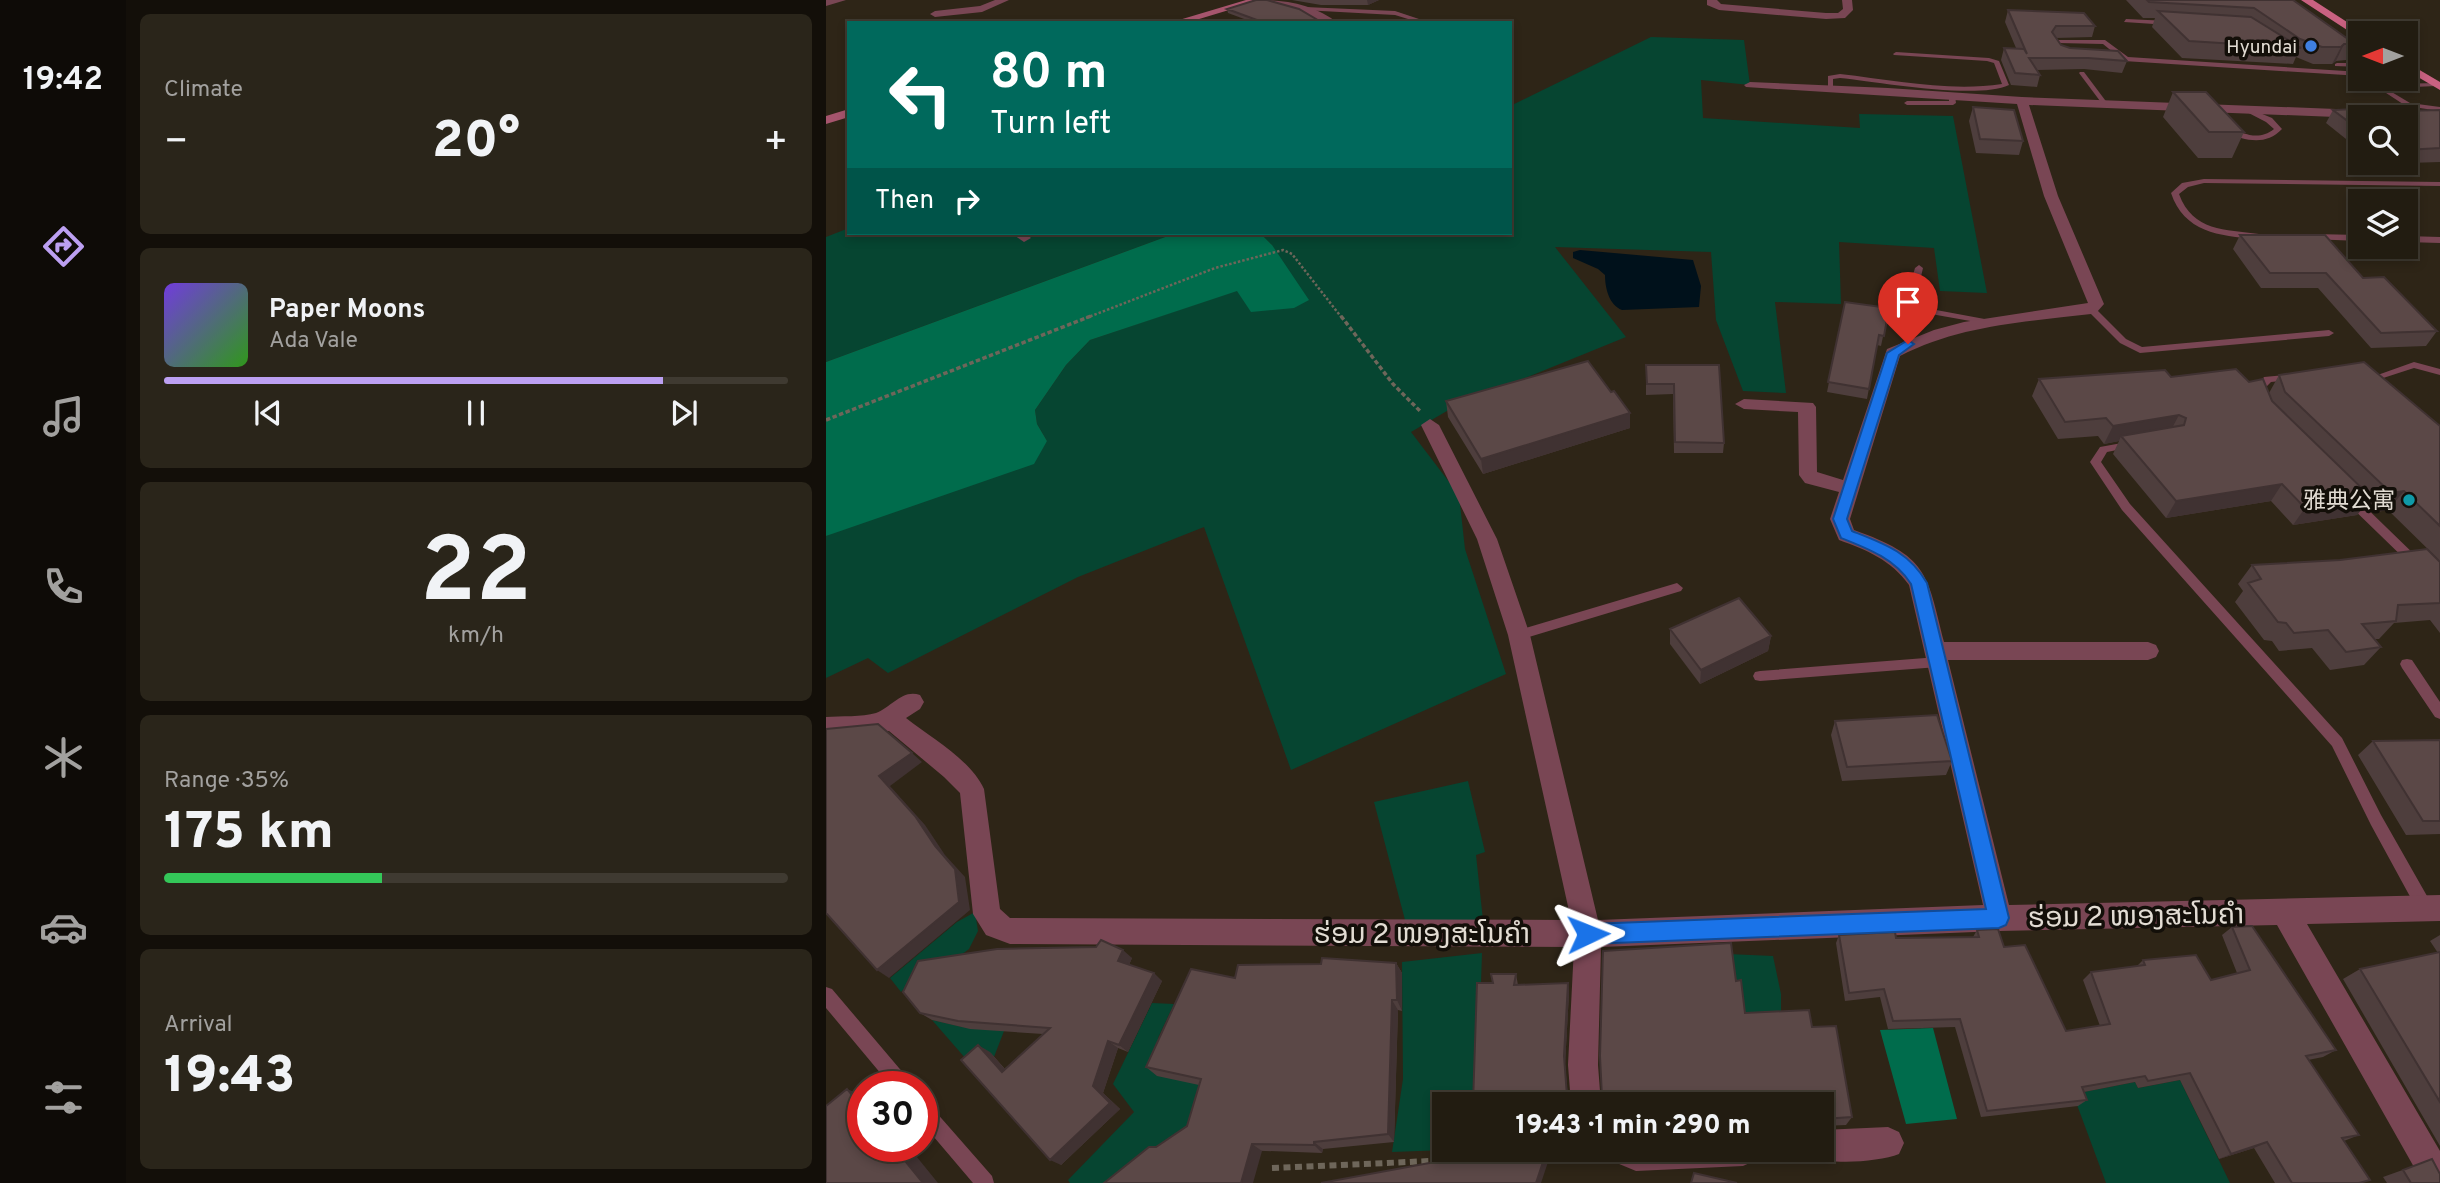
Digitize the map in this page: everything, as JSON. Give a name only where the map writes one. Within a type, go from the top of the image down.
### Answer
[{"type":"main road","points":[[1181,21],[1257,0]]},
{"type":"main road","points":[[2306,0],[2348,27]]},
{"type":"main road","points":[[2418,73],[2434,83]]},
{"type":"main road","points":[[826,120],[847,114]]},
{"type":"street","points":[[826,3],[841,0]]},
{"type":"street","points":[[935,14],[982,9],[1004,0]]},
{"type":"street","points":[[1268,0],[1305,9],[1329,21]]},
{"type":"street","points":[[1712,0],[1712,3],[1719,7],[1826,16],[1841,16],[1848,10],[1847,0]]},
{"type":"street","points":[[1750,85],[2022,102],[2105,104],[2221,116],[2241,107],[2348,113]]},
{"type":"street","points":[[1999,918],[1919,583],[1907,565],[1880,548],[1846,535],[1841,528],[1840,519],[1893,353],[1925,336],[1990,323],[2091,309],[2096,304],[2051,196],[2022,102]]},
{"type":"street","points":[[2418,117],[2440,118]]},
{"type":"street","points":[[1744,404],[1807,407],[1808,475],[1850,488]]},
{"type":"street","points":[[1430,425],[1486,539],[1519,635],[1588,934],[1583,1065],[1585,1092]]},
{"type":"street","points":[[1936,657],[2148,651]]},
{"type":"street","points":[[826,727],[882,721],[912,702]]},
{"type":"street","name":"ຮ່ອມ 2 ໜອງສະໂນຄໍາ","points":[[882,721],[893,721],[953,769],[972,789],[987,914],[996,926],[1010,931],[1588,934],[1999,918],[2433,909]]},
{"type":"street","points":[[2285,912],[2440,1182]]},
{"type":"street","points":[[1834,1145],[1888,1143]]},
{"type":"lane","points":[[1305,9],[1395,13],[1421,21]]},
{"type":"lane","points":[[2126,21],[2176,24]]},
{"type":"lane","points":[[2067,55],[2062,54],[2054,41],[2105,42],[2126,59]]},
{"type":"lane","points":[[1831,89],[1830,77],[1840,76],[1941,86],[1992,88],[2006,85],[1997,62],[1987,59],[1896,54]]},
{"type":"lane","points":[[2102,58],[2348,73]]},
{"type":"lane","points":[[2289,59],[2318,65],[2348,65]]},
{"type":"lane","points":[[2082,73],[2105,104]]},
{"type":"lane","points":[[2434,83],[2390,86],[2386,91],[2408,105],[2440,109]]},
{"type":"lane","points":[[1907,103],[1953,103],[1952,96]]},
{"type":"lane","points":[[2221,116],[2238,134],[2253,138],[2268,137],[2277,131],[2273,123],[2241,107]]},
{"type":"lane","points":[[2272,236],[2233,234],[2204,228],[2192,220],[2175,193],[2185,185],[2204,181],[2440,184]]},
{"type":"lane","points":[[2297,237],[2348,238]]},
{"type":"lane","points":[[2418,239],[2440,240]]},
{"type":"lane","points":[[1919,268],[1910,303],[1917,309],[1990,323]]},
{"type":"lane","points":[[2091,309],[2123,341],[2140,350],[2329,332]]},
{"type":"lane","points":[[2372,376],[2414,365],[2440,372]]},
{"type":"lane","points":[[2267,414],[2261,402],[2260,388],[2268,379],[2304,376]]},
{"type":"lane","points":[[2372,376],[2388,384]]},
{"type":"lane","points":[[2144,442],[2104,449],[2095,462],[2126,507],[2337,742],[2376,820],[2433,909]]},
{"type":"lane","points":[[2340,488],[2422,569]]},
{"type":"lane","points":[[1519,635],[1677,588]]},
{"type":"lane","points":[[1760,676],[1936,657]]},
{"type":"lane","points":[[2407,664],[2440,713]]},
{"type":"lane","points":[[826,995],[890,1071]]},
{"type":"lane","points":[[938,1128],[985,1183]]},
{"type":"path","points":[[826,420],[1215,268],[1283,250],[1292,254],[1393,384],[1419,408],[1430,425]]},
{"type":"path","points":[[1272,1168],[1432,1161]]},
{"type":"green space","points":[[1651,37],[1744,40],[1750,85],[1701,80],[1703,118],[1860,128],[1859,114],[1953,116],[1987,293],[1940,291],[1934,248],[1839,242],[1841,304],[1775,302],[1786,393],[1743,391],[1716,320],[1711,252],[1555,247],[1626,337],[1452,408],[1411,432],[1459,495],[1465,549],[1506,674],[1291,770],[1204,527],[1078,577],[888,673],[868,658],[826,678],[826,536],[1047,441],[1037,424],[1035,410],[1066,365],[1090,340],[1237,290],[1272,245],[1262,235],[1512,235],[1512,105]]},
{"type":"green space","points":[[847,229],[847,235],[1171,235],[826,362],[826,237]]},
{"type":"green space","points":[[1171,235],[1262,235],[1272,245],[1309,300],[1294,308],[1251,312],[1237,291],[1090,340],[1066,365],[1035,410],[1037,424],[1047,441],[1034,464],[826,536],[826,362]]},
{"type":"green space","points":[[1468,781],[1485,852],[1476,855],[1483,920],[1405,920],[1374,802]]},
{"type":"green space","points":[[975,912],[978,931],[969,949],[949,964],[921,972],[901,992],[890,978],[957,922]]},
{"type":"green space","points":[[1482,953],[1477,1092],[1432,1092],[1432,1151],[1392,1152],[1403,1079],[1402,962]]},
{"type":"green space","points":[[1728,954],[1773,956],[1781,994],[1781,1017],[1742,1023]]},
{"type":"green space","points":[[1152,1003],[1174,1004],[1158,1038],[1206,1082],[1199,1134],[1126,1183],[1070,1183],[1068,1180],[1134,1112],[1113,1084]]},
{"type":"green space","points":[[932,1020],[963,1027],[1004,1031],[994,1057],[989,1052],[973,1067]]},
{"type":"green space","points":[[1933,1028],[1957,1119],[1906,1124],[1880,1030]]},
{"type":"green space","points":[[2180,1080],[2230,1183],[2106,1183],[2073,1094],[2135,1082],[2138,1088]]},
{"type":"water","points":[[1580,250],[1693,260],[1701,286],[1699,307],[1622,310],[1609,296],[1605,275],[1573,258],[1573,252]]},
{"type":"building","points":[[1256,0],[1267,0],[1299,9],[1319,21],[1260,21],[1227,9]]},
{"type":"building","points":[[2147,0],[2293,0],[2348,39],[2348,44],[2341,47],[2322,47],[2300,39],[2254,8]]},
{"type":"building","points":[[2008,10],[2084,13],[2095,26],[2056,26],[2052,32],[2061,45],[2118,51],[2127,61],[2029,58],[2040,75],[2015,73],[2004,48],[2024,49],[2027,54]]},
{"type":"building","points":[[2158,11],[2251,17],[2301,48],[2189,41]]},
{"type":"building","points":[[2173,92],[2206,92],[2244,132],[2209,132]]},
{"type":"building","points":[[1973,107],[2014,110],[2023,141],[1980,139]]},
{"type":"building","points":[[2348,109],[2348,121],[2333,110]]},
{"type":"building","points":[[2440,110],[2440,148],[2418,149],[2418,111]]},
{"type":"building","points":[[2240,235],[2325,235],[2363,278],[2384,277],[2437,331],[2381,333],[2326,273],[2270,273]]},
{"type":"building","points":[[1845,302],[1889,308],[1884,336],[1879,335],[1869,389],[1828,382]]},
{"type":"building","points":[[1588,361],[1630,413],[1481,459],[1446,401]]},
{"type":"building","name":"雅典公寓","points":[[2364,362],[2440,426],[2440,526],[2404,491],[2391,493],[2285,392],[2279,375]]},
{"type":"building","points":[[1646,365],[1719,365],[1724,443],[1675,442],[1674,384],[1647,384]]},
{"type":"building","points":[[2236,369],[2249,382],[2263,379],[2272,401],[2371,497],[2305,508],[2282,484],[2176,501],[2121,436],[2184,425],[2186,418],[2179,415],[2113,426],[2106,418],[2065,422],[2039,379],[2165,370],[2171,377]]},
{"type":"building","points":[[2427,549],[2440,562],[2440,603],[2398,605],[2396,621],[2362,624],[2381,647],[2346,652],[2328,630],[2294,633],[2286,623],[2278,622],[2248,583],[2261,579],[2252,565],[2340,560]]},
{"type":"building","points":[[1739,598],[1771,636],[1701,670],[1670,629]]},
{"type":"building","points":[[1937,715],[1952,761],[1847,767],[1835,721]]},
{"type":"building","points":[[878,724],[912,753],[879,776],[915,816],[935,846],[955,869],[959,902],[877,970],[826,913],[826,729]]},
{"type":"building","points":[[2440,740],[2440,821],[2423,821],[2373,741]]},
{"type":"building","points":[[2252,926],[2336,1050],[2306,1056],[2359,1135],[2342,1138],[2370,1180],[2359,1183],[2292,1183],[2267,1142],[2231,1154],[2190,1073],[2148,1081],[2145,1076],[2082,1087],[2087,1100],[1987,1111],[1960,1019],[1893,1021],[1884,989],[1849,993],[1839,935],[1895,932],[1896,938],[1979,937],[1977,930],[1998,929],[2004,947],[2025,945],[2066,1031],[2110,1024],[2091,972],[2145,965],[2143,960],[2196,955],[2211,980],[2250,970],[2232,927]]},
{"type":"building","points":[[1101,940],[1123,950],[1118,961],[1154,973],[1119,1045],[1108,1041],[1093,1086],[1110,1103],[1050,1160],[961,1060],[978,1045],[1002,1072],[1050,1028],[958,1021],[920,1013],[903,992],[918,961],[997,949],[1096,947]]},
{"type":"building","points":[[1731,943],[1736,981],[1741,980],[1745,1013],[1809,1010],[1812,1027],[1836,1026],[1852,1117],[1834,1118],[1834,1092],[1602,1092],[1603,951]]},
{"type":"building","points":[[2440,952],[2440,1102],[2360,969]]},
{"type":"building","points":[[1322,958],[1396,963],[1397,1000],[1392,1000],[1388,1134],[1314,1142],[1314,1145],[1252,1144],[1241,1183],[1104,1183],[1149,1147],[1156,1147],[1187,1126],[1201,1079],[1146,1067],[1191,969],[1235,978],[1238,965],[1321,964]]},
{"type":"building","points":[[1491,974],[1516,974],[1514,985],[1568,983],[1564,1056],[1567,1092],[1473,1092],[1477,983],[1493,983]]},
{"type":"building","points":[[847,1089],[847,1162],[906,1162],[923,1183],[826,1183],[826,1106]]},
{"type":"building","points":[[2432,1159],[2440,1174],[2440,1183],[2411,1183],[2403,1170]]},
{"type":"building","points":[[1435,1162],[1543,1162],[1536,1183],[1321,1183]]},
{"type":"building","points":[[1694,1173],[1737,1183],[1691,1183]]},
{"type":"place","name":"Hyundai","points":[[2311,46]]},
{"type":"place","name":"雅典公寓","points":[[2409,500]]},
{"type":"route","points":[[1588,934],[1999,918],[1919,583],[1907,565],[1880,548],[1846,535],[1841,528],[1840,519],[1893,353],[1908,344]]}]
